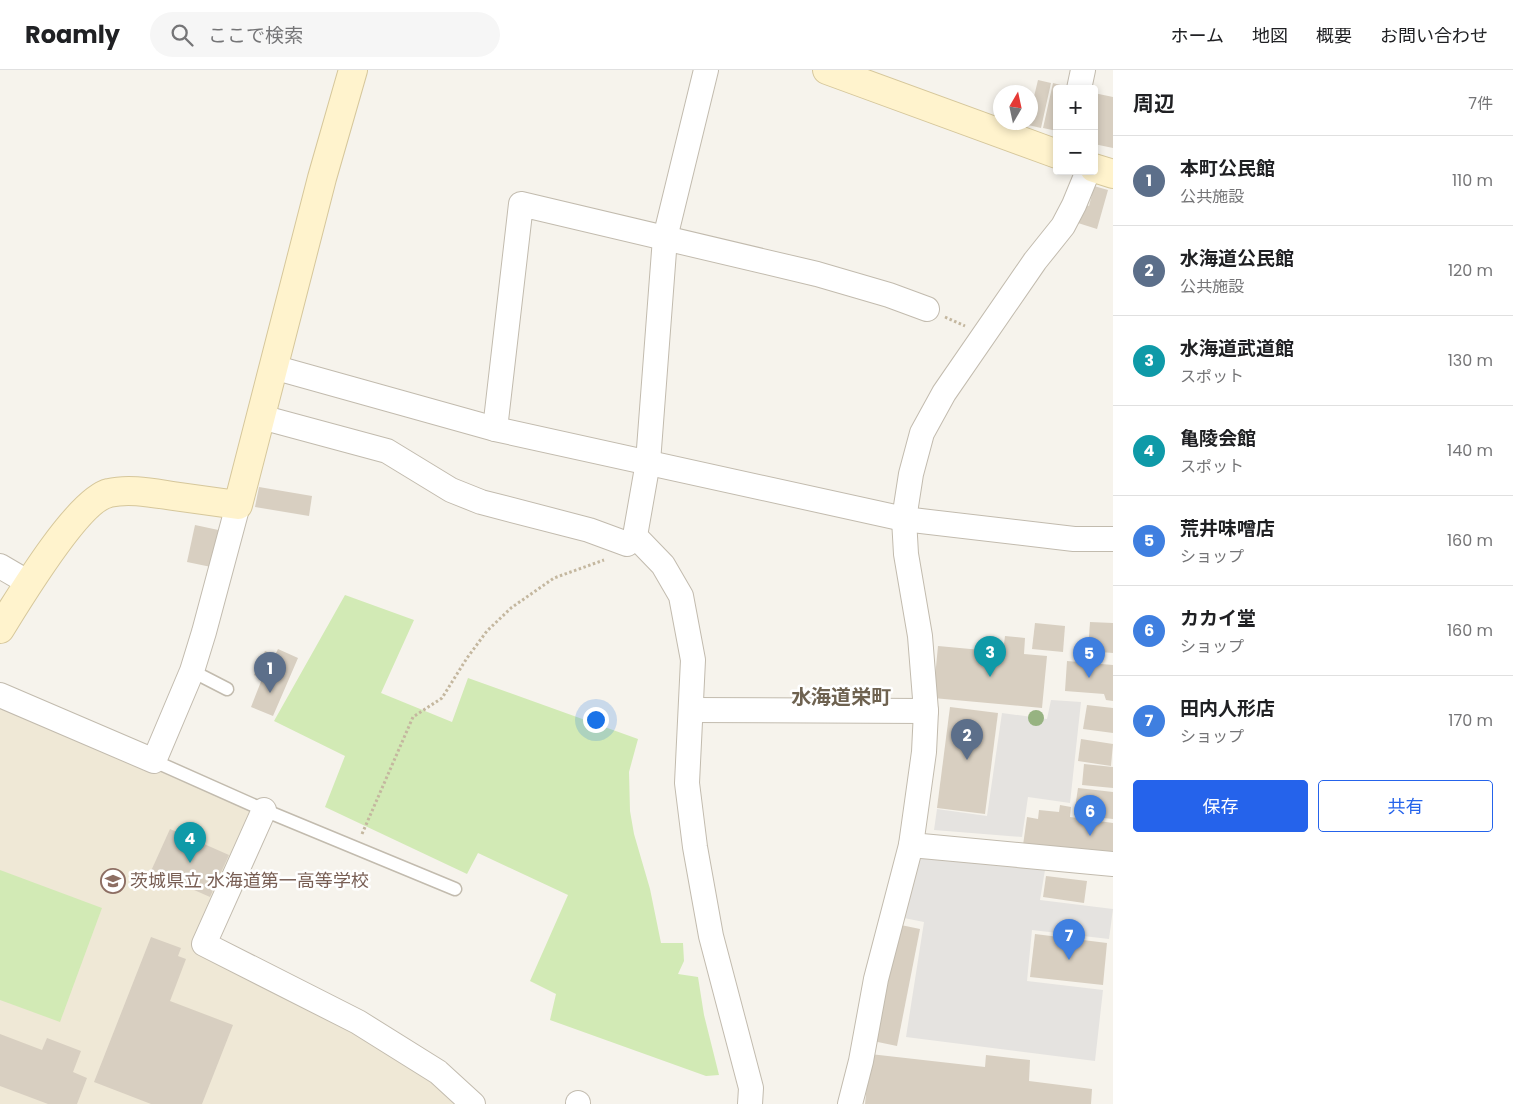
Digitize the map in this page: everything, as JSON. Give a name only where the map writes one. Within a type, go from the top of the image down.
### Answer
[{"type":"street","points":[[0,695],[154,761],[192,671],[204,632],[322,178],[352,70]]},
{"type":"street","points":[[626,544],[648,462],[665,238],[706,70]]},
{"type":"street","points":[[827,70],[1053,153]]},
{"type":"street","points":[[1080,85],[1083,70]]},
{"type":"street","points":[[1098,169],[1113,174]]},
{"type":"street","points":[[850,1104],[861,1061],[876,979],[911,845],[924,752],[926,711],[920,636],[906,554],[904,519],[911,474],[922,433],[944,393],[1035,261],[1063,226],[1086,175]]},
{"type":"street","points":[[495,429],[521,204],[818,274],[889,295],[926,309]]},
{"type":"street","points":[[273,367],[495,429],[904,519],[1074,540],[1113,539]]},
{"type":"street","points":[[261,417],[387,451],[451,490],[481,502],[589,530],[626,544],[663,565],[681,596],[693,660],[687,783],[695,847],[712,936],[751,1088],[750,1104]]},
{"type":"street","points":[[0,629],[60,538],[92,504],[107,493],[129,491],[154,493],[238,505]]},
{"type":"street","points":[[0,566],[29,583]]},
{"type":"street","points":[[691,710],[926,711]]},
{"type":"street","points":[[264,810],[204,944],[358,1022],[438,1072],[473,1104]]},
{"type":"street","points":[[911,845],[1113,864]]},
{"type":"lane","points":[[192,671],[227,689]]},
{"type":"lane","points":[[154,761],[264,810],[455,889]]},
{"type":"path","points":[[926,309],[984,334]]},
{"type":"path","points":[[355,848],[413,717],[442,698],[467,658],[487,632],[510,608],[554,578],[626,544]]},
{"type":"shaded area","points":[[1051,700],[1081,702],[1070,803],[1028,797],[1022,837],[934,830],[937,809],[987,816],[1002,713],[1047,719]]},
{"type":"shaded area","name":"茨城県立 水海道第一高等学校","points":[[0,701],[258,812],[196,950],[326,1015],[449,1091],[462,1104],[0,1104]]},
{"type":"shaded area","points":[[917,851],[1046,864],[1040,900],[1113,909],[1109,939],[1032,930],[1027,981],[1103,990],[1095,1061],[906,1037],[924,922],[904,918]]},
{"type":"green space","points":[[345,595],[414,620],[381,693],[452,722],[468,678],[638,739],[629,772],[630,811],[634,834],[650,889],[661,943],[683,943],[684,961],[678,974],[698,977],[704,1015],[719,1075],[706,1076],[550,1020],[556,994],[530,981],[568,895],[478,853],[467,874],[325,807],[345,756],[274,721]]},
{"type":"green space","points":[[0,870],[102,908],[60,1022],[0,1000]]},
{"type":"building","points":[[1038,80],[1051,83],[1041,128],[1038,127]]},
{"type":"building","points":[[1053,83],[1061,85],[1053,85],[1053,130],[1043,128]]},
{"type":"building","points":[[1098,94],[1113,97],[1113,148],[1098,145]]},
{"type":"building","points":[[1094,186],[1108,190],[1097,229],[1078,223],[1084,204],[1089,206]]},
{"type":"building","points":[[259,487],[312,496],[309,516],[255,507]]},
{"type":"building","points":[[195,525],[223,531],[216,568],[187,562]]},
{"type":"building","points":[[1090,622],[1113,623],[1113,653],[1088,651]]},
{"type":"building","points":[[1035,623],[1065,626],[1063,652],[1032,649]]},
{"type":"building","points":[[1005,636],[1025,638],[1024,654],[1047,656],[1042,708],[933,698],[938,646],[1003,652]]},
{"type":"building","points":[[278,649],[298,658],[273,716],[251,707],[262,679],[254,675],[265,651],[275,655]]},
{"type":"building","points":[[1067,661],[1113,665],[1113,701],[1106,700],[1104,694],[1065,691]]},
{"type":"building","points":[[1087,705],[1113,708],[1113,733],[1083,729]]},
{"type":"building","points":[[950,707],[998,713],[985,814],[937,808]]},
{"type":"building","points":[[1081,739],[1113,744],[1111,766],[1078,761]]},
{"type":"building","points":[[1084,764],[1113,767],[1113,788],[1082,785]]},
{"type":"building","points":[[1078,788],[1113,792],[1113,819],[1074,815]]},
{"type":"building","points":[[1060,805],[1071,807],[1070,817],[1113,823],[1113,856],[1023,845],[1027,817],[1038,819],[1039,810],[1059,812]]},
{"type":"building","points":[[170,829],[229,855],[210,897],[151,871]]},
{"type":"building","points":[[1046,876],[1087,881],[1084,903],[1043,897]]},
{"type":"building","points":[[896,924],[920,929],[897,1046],[873,1041]]},
{"type":"building","points":[[1035,934],[1107,943],[1103,985],[1030,977]]},
{"type":"building","points":[[151,937],[181,948],[178,956],[186,959],[170,1001],[233,1025],[202,1104],[151,1104],[94,1082]]},
{"type":"building","points":[[0,1034],[42,1050],[47,1038],[81,1051],[73,1072],[87,1078],[77,1104],[48,1104],[0,1086]]},
{"type":"building","points":[[870,1054],[985,1067],[986,1055],[1030,1060],[1029,1081],[1092,1089],[1091,1104],[865,1104]]},
{"type":"place","name":"水海道武道館","points":[[990,677]]},
{"type":"place","name":"荒井味噌店","points":[[1089,678]]},
{"type":"place","name":"本町公民館","points":[[270,693]]},
{"type":"place","name":"水海道公民館","points":[[967,760]]},
{"type":"place","name":"カカイ堂","points":[[1090,836]]},
{"type":"place","name":"亀陵会館","points":[[190,863]]},
{"type":"place","name":"茨城県立 水海道第一高等学校","points":[[113,881]]},
{"type":"place","name":"田内人形店","points":[[1069,960]]},
{"type":"district","name":"水海道栄町","points":[[841,697]]}]
